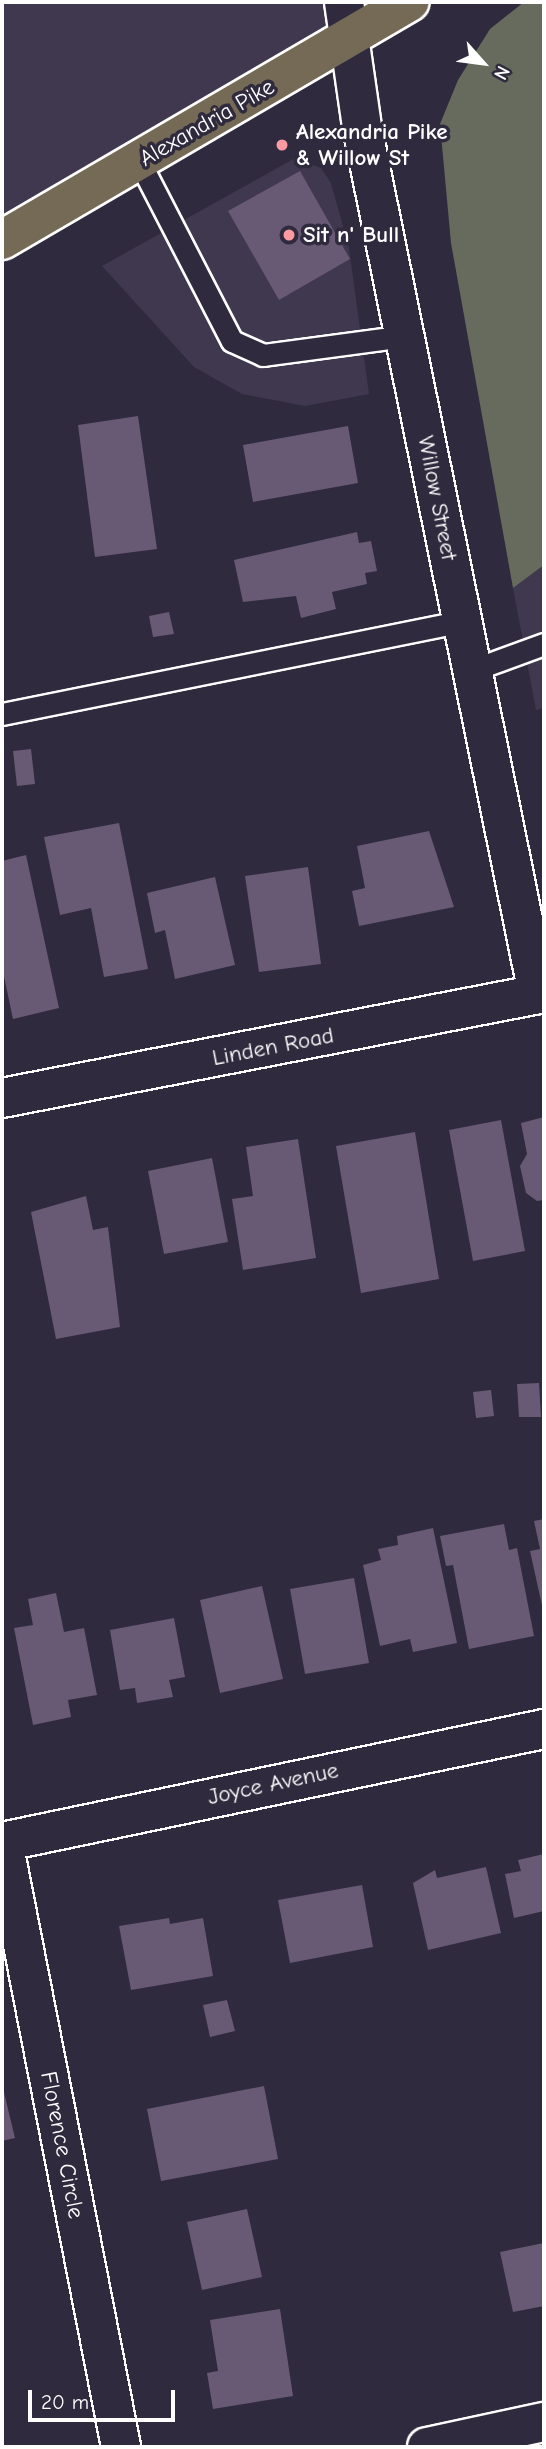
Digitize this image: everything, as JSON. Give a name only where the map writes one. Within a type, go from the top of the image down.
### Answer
[{"type":"main road","name":"Alexandria Pike","points":[[2,240],[140,163],[410,2]]},
{"type":"street","name":"Willow Street","points":[[344,2],[352,38],[362,127],[460,622],[541,993]]},
{"type":"street","name":"Linden Road","points":[[2,1098],[541,993]]},
{"type":"street","name":"Joyce Avenue","points":[[3,1842],[544,1730]]},
{"type":"street","name":"Florence Circle","points":[[3,1842],[121,2447]]},
{"type":"street","points":[[426,2447],[544,2422]]},
{"type":"lane","points":[[140,163],[232,341],[263,355],[405,336]]},
{"type":"lane","points":[[2,713],[460,622]]},
{"type":"lane","points":[[470,671],[544,644]]},
{"type":"shaded area","points":[[2,2],[410,2],[2,240]]},
{"type":"shaded area","points":[[295,158],[321,168],[331,183],[349,248],[369,394],[305,406],[242,394],[194,367],[102,266]]},
{"type":"shaded area","points":[[544,565],[544,708],[536,710],[513,588]]},
{"type":"green space","points":[[524,2],[544,2],[544,565],[513,588],[451,243],[440,124],[458,80],[490,29]]},
{"type":"building","name":"Sit n' Bull","points":[[300,171],[350,259],[279,300],[228,211]]},
{"type":"building","points":[[138,416],[157,549],[95,557],[78,425]]},
{"type":"building","points":[[348,426],[358,483],[253,502],[243,445]]},
{"type":"building","points":[[357,532],[359,543],[371,541],[377,571],[365,573],[367,584],[332,592],[336,609],[301,618],[296,596],[243,602],[234,560]]},
{"type":"building","points":[[169,612],[174,634],[153,637],[149,616]]},
{"type":"building","points":[[31,749],[35,784],[17,786],[13,751]]},
{"type":"building","points":[[119,823],[148,969],[104,977],[91,908],[60,915],[44,837]]},
{"type":"building","points":[[429,831],[454,907],[359,926],[352,891],[365,888],[357,846]]},
{"type":"building","points":[[26,855],[59,1008],[13,1019],[2,967],[2,861]]},
{"type":"building","points":[[308,867],[321,964],[259,972],[245,876]]},
{"type":"building","points":[[215,877],[235,965],[175,979],[165,930],[155,933],[147,893]]},
{"type":"building","points":[[544,1117],[544,1200],[537,1201],[526,1193],[520,1166],[527,1154],[521,1123]]},
{"type":"building","points":[[501,1120],[525,1251],[473,1261],[449,1130]]},
{"type":"building","points":[[415,1132],[439,1279],[361,1293],[336,1146]]},
{"type":"building","points":[[298,1139],[316,1258],[243,1270],[232,1199],[253,1196],[246,1147]]},
{"type":"building","points":[[212,1158],[228,1242],[164,1254],[148,1171]]},
{"type":"building","points":[[86,1196],[93,1230],[108,1227],[120,1327],[56,1339],[31,1212]]},
{"type":"building","points":[[539,1383],[541,1417],[519,1417],[517,1384]]},
{"type":"building","points":[[491,1390],[494,1416],[476,1418],[473,1392]]},
{"type":"building","points":[[544,1519],[543,1610],[530,1551],[540,1549],[534,1521]]},
{"type":"building","points":[[504,1524],[509,1550],[517,1548],[534,1636],[469,1649],[453,1565],[446,1566],[440,1536]]},
{"type":"building","points":[[433,1528],[457,1643],[413,1652],[410,1639],[380,1646],[363,1565],[381,1560],[378,1549],[398,1545],[397,1536]]},
{"type":"building","points":[[354,1578],[369,1663],[305,1674],[290,1589]]},
{"type":"building","points":[[262,1586],[283,1679],[220,1693],[200,1600]]},
{"type":"building","points":[[56,1593],[64,1632],[84,1628],[97,1695],[68,1700],[71,1717],[33,1725],[14,1628],[33,1625],[28,1599]]},
{"type":"building","points":[[174,1618],[185,1677],[169,1680],[173,1697],[137,1703],[135,1688],[120,1690],[110,1630]]},
{"type":"building","points":[[544,1854],[544,1911],[514,1918],[505,1874],[521,1871],[518,1860]]},
{"type":"building","points":[[486,1867],[501,1933],[428,1950],[413,1883],[435,1870],[437,1878]]},
{"type":"building","points":[[362,1885],[373,1947],[290,1963],[278,1900]]},
{"type":"building","points":[[169,1918],[170,1924],[203,1918],[213,1976],[131,1990],[119,1926]]},
{"type":"building","points":[[227,2000],[235,2031],[210,2037],[203,2005]]},
{"type":"building","points":[[2,2084],[15,2138],[2,2141]]},
{"type":"building","points":[[264,2086],[278,2159],[161,2181],[147,2109]]},
{"type":"building","points":[[247,2209],[262,2277],[202,2290],[187,2222]]},
{"type":"building","points":[[544,2243],[544,2306],[513,2312],[500,2252]]},
{"type":"building","points":[[280,2309],[293,2396],[213,2409],[207,2373],[218,2371],[210,2320]]},
{"type":"place","name":"Alexandria Pike & Willow St","points":[[282,145]]},
{"type":"place","name":"Sit n' Bull","points":[[289,235]]}]
